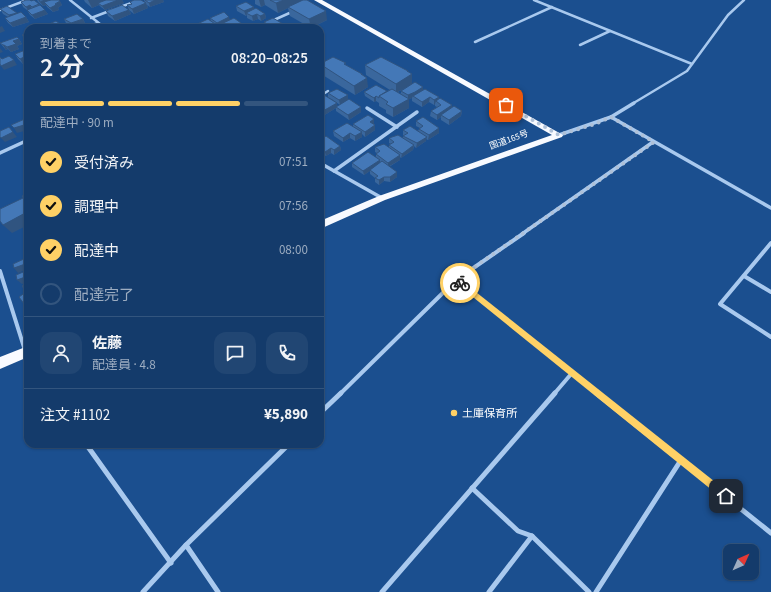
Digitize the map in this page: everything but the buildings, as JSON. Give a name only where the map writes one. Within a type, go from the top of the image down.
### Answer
[{"type":"highway","name":"国道165号","points":[[315,1],[559,135]]},
{"type":"highway","name":"国道165号","points":[[324,223],[382,198],[559,135]]},
{"type":"highway","points":[[0,363],[24,356]]},
{"type":"street","points":[[0,10],[27,0]]},
{"type":"street","points":[[70,0],[98,23]]},
{"type":"street","points":[[91,18],[140,0]]},
{"type":"street","points":[[534,0],[692,64]]},
{"type":"street","points":[[559,135],[595,124],[611,117],[679,77],[687,71],[724,20],[744,0]]},
{"type":"street","points":[[476,42],[552,7]]},
{"type":"street","points":[[265,24],[297,9]]},
{"type":"street","points":[[580,45],[610,31]]},
{"type":"street","points":[[324,94],[328,91]]},
{"type":"street","points":[[367,108],[397,127]]},
{"type":"street","points":[[334,171],[417,112]]},
{"type":"street","points":[[611,117],[771,208]]},
{"type":"street","points":[[0,153],[24,142]]},
{"type":"street","points":[[324,409],[456,280],[654,142]]},
{"type":"street","points":[[324,165],[382,198]]},
{"type":"street","points":[[770,246],[720,304],[771,337]]},
{"type":"street","points":[[0,271],[24,346]]},
{"type":"street","points":[[744,276],[771,292]]},
{"type":"street","points":[[456,280],[771,533]]},
{"type":"street","points":[[382,592],[572,373]]},
{"type":"street","points":[[89,448],[171,563]]},
{"type":"street","points":[[143,592],[186,545],[285,448]]},
{"type":"street","points":[[596,592],[680,460]]},
{"type":"street","points":[[472,488],[518,531],[532,536],[589,592]]},
{"type":"street","points":[[489,592],[532,536]]},
{"type":"street","points":[[186,545],[218,592]]},
{"type":"way so far","points":[[460,283],[456,280],[654,142],[611,117],[595,124],[559,135],[506,105]]},
{"type":"place","name":"土庫保育所","points":[[454,413]]},
{"type":"route","points":[[460,283],[726,496]]}]
